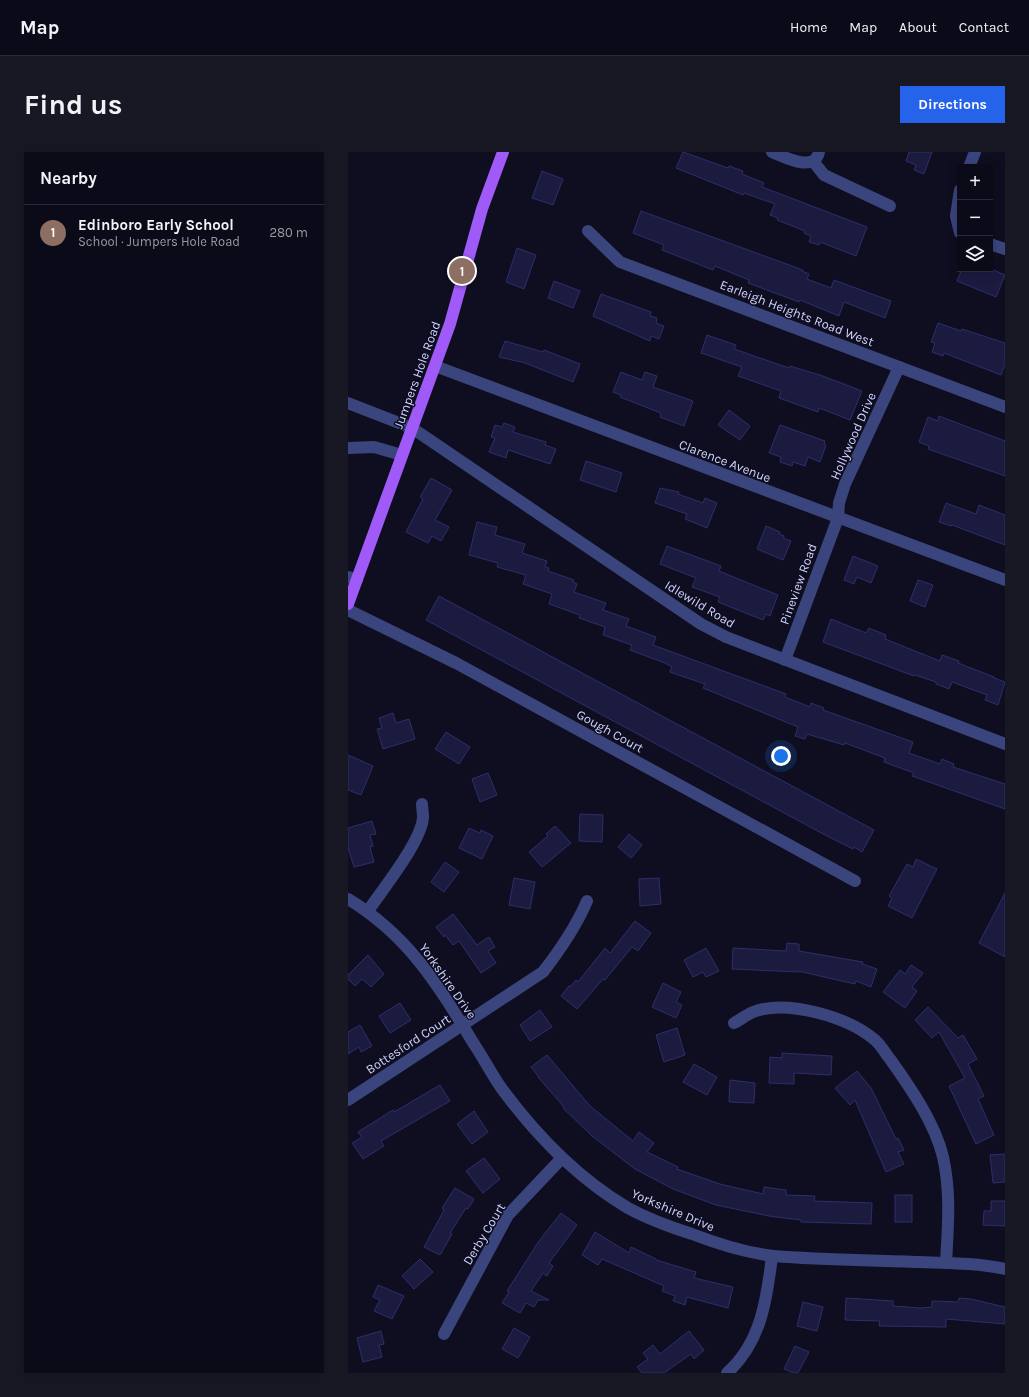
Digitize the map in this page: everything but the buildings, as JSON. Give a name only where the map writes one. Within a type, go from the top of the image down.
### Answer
[{"type":"main road","name":"Jumpers Hole Road","points":[[348,604],[352,579],[402,455],[435,366],[459,295],[482,208],[503,152]]},
{"type":"street","points":[[772,152],[797,162],[816,156],[824,175],[890,206]]},
{"type":"street","points":[[970,164],[975,152]]},
{"type":"street","points":[[957,210],[957,220]]},
{"type":"street","name":"Earleigh Heights Road West","points":[[588,231],[620,262],[1005,407]]},
{"type":"street","points":[[993,245],[1005,249]]},
{"type":"street","name":"Clarence Avenue","points":[[435,366],[1005,580]]},
{"type":"street","name":"Hollywood Drive","points":[[838,518],[839,503],[845,484],[899,367]]},
{"type":"street","name":"Idlewild Road","points":[[348,403],[412,428],[702,624],[726,637],[1005,744]]},
{"type":"street","points":[[348,448],[374,447],[402,455]]},
{"type":"street","name":"Pineview Road","points":[[785,660],[838,518]]},
{"type":"street","name":"Gough Court","points":[[348,610],[456,663],[856,881]]},
{"type":"street","points":[[368,911],[412,846],[420,829],[423,817],[422,804]]},
{"type":"street","name":"Yorkshire Drive","points":[[348,899],[368,911],[395,933],[418,959],[463,1025],[502,1088],[529,1122],[562,1158],[605,1193],[630,1209],[715,1243],[772,1256],[946,1262],[987,1265],[1005,1269]]},
{"type":"street","name":"Bottesford Court","points":[[348,1100],[543,972],[572,931],[587,901]]},
{"type":"street","points":[[734,1023],[753,1012],[767,1009],[820,1013],[857,1027],[876,1041],[910,1088],[936,1138],[942,1155],[947,1177],[949,1199],[946,1262]]},
{"type":"street","name":"Derby Court","points":[[444,1334],[508,1215],[562,1158]]},
{"type":"street","points":[[727,1373],[736,1365],[748,1350],[756,1334],[767,1295],[772,1256]]},
{"type":"place","name":"Edinboro Early School","points":[[462,271]]}]
